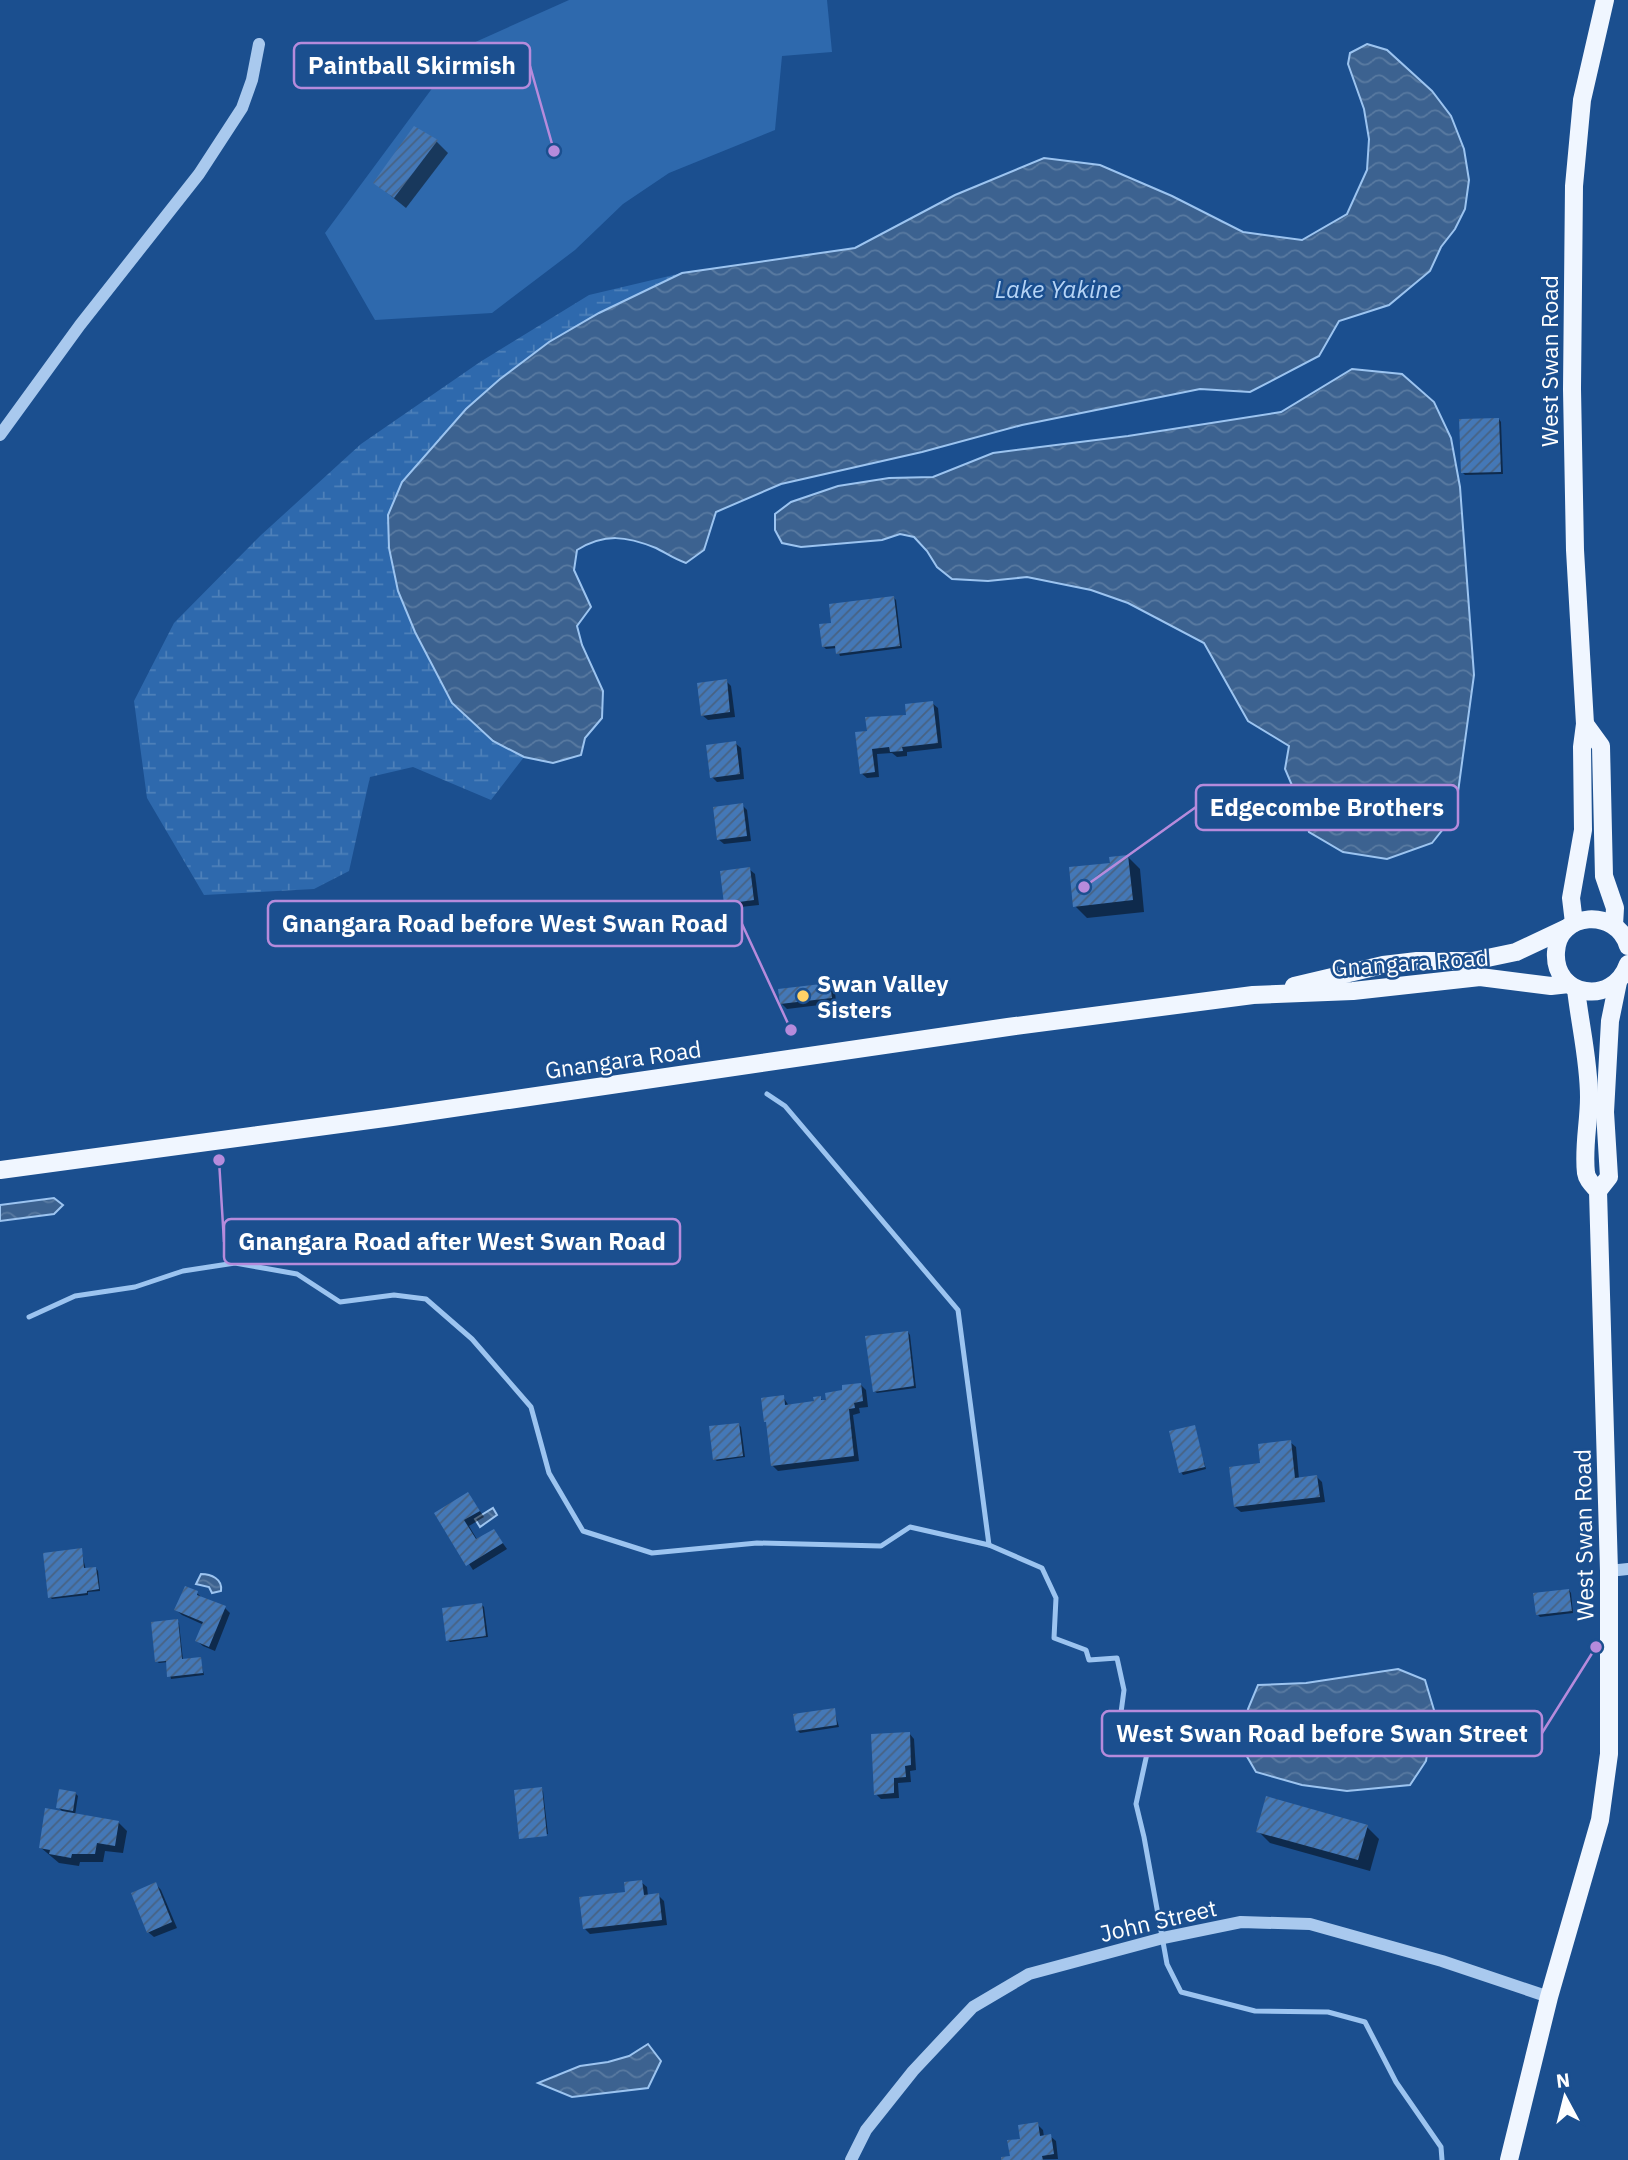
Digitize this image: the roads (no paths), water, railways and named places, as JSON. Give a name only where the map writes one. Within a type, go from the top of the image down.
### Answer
[{"type":"main road","name":"West Swan Road","points":[[1509,2160],[1549,1997],[1602,1807],[1609,1754],[1609,1571],[1598,1191],[1586,1177],[1588,1073],[1573,986],[1561,974],[1556,963],[1559,938],[1571,925],[1572,898],[1583,830],[1582,747],[1585,724],[1578,632],[1572,389],[1574,186],[1582,100],[1605,0]]},
{"type":"main road","name":"West Swan Road","points":[[1585,724],[1601,746],[1604,876],[1622,933]]},
{"type":"main road","points":[[1571,925],[1594,919],[1622,933]]},
{"type":"main road","name":"Gnangara Road","points":[[0,1170],[419,1113],[1007,1027],[1253,995],[1383,965],[1418,961],[1473,961],[1516,952],[1571,925]]},
{"type":"main road","name":"West Swan Road","points":[[1598,1191],[1609,1177],[1605,1112],[1610,1021],[1618,982],[1628,964]]},
{"type":"main road","name":"Gnangara Road","points":[[1253,995],[1353,992],[1480,977],[1551,986],[1573,986],[1587,992],[1598,992],[1618,982]]},
{"type":"street","points":[[0,435],[80,325],[199,174],[242,108],[252,80],[259,44]]},
{"type":"street","points":[[1609,1571],[1628,1569]]},
{"type":"street","name":"John Street","points":[[851,2160],[866,2130],[913,2071],[973,2007],[1029,1974],[1163,1938],[1241,1922],[1310,1924],[1442,1961],[1549,1997]]},
{"type":"water","name":"Lake Yakine","points":[[1367,44],[1387,50],[1432,91],[1451,116],[1464,149],[1469,180],[1465,209],[1455,229],[1441,247],[1430,271],[1389,305],[1339,321],[1319,356],[1250,392],[1200,389],[1022,425],[922,452],[781,484],[716,512],[704,550],[686,563],[656,548],[625,539],[606,539],[587,545],[577,550],[574,570],[591,607],[577,626],[582,645],[603,691],[602,718],[585,738],[581,755],[553,763],[524,757],[493,741],[452,703],[415,632],[398,591],[389,548],[388,515],[402,482],[466,409],[549,342],[599,313],[682,273],[855,248],[955,195],[1044,158],[1100,165],[1172,196],[1243,232],[1302,240],[1347,214],[1367,170],[1369,139],[1364,109],[1348,64],[1350,53]]},
{"type":"water","points":[[1352,369],[1402,374],[1434,402],[1451,438],[1460,487],[1474,675],[1455,814],[1432,843],[1387,859],[1343,852],[1309,832],[1285,769],[1289,746],[1248,721],[1204,643],[1128,603],[1091,590],[1027,577],[988,581],[952,579],[937,567],[914,537],[900,534],[882,540],[801,547],[782,543],[775,530],[775,514],[791,502],[838,486],[889,478],[933,477],[993,453],[1128,436],[1281,412]]},
{"type":"water","points":[[54,1198],[63,1205],[54,1214],[0,1221],[0,1205]]},
{"type":"water","points":[[493,1508],[497,1515],[480,1527],[475,1519]]},
{"type":"water","points":[[201,1574],[216,1578],[221,1591],[212,1593],[209,1587],[196,1584]]},
{"type":"water","points":[[1398,1669],[1425,1680],[1434,1710],[1426,1761],[1410,1785],[1347,1791],[1302,1785],[1256,1772],[1242,1748],[1248,1709],[1258,1685],[1306,1683]]},
{"type":"water","points":[[648,2044],[661,2061],[648,2088],[572,2097],[538,2083],[580,2066],[629,2056]]},
{"type":"waterway","points":[[767,1094],[785,1106],[958,1310],[989,1545]]},
{"type":"waterway","points":[[29,1317],[75,1296],[135,1287],[183,1271],[235,1263],[297,1274],[340,1302],[394,1295],[426,1299],[472,1339],[531,1407],[549,1473],[583,1531],[652,1553],[757,1543],[881,1546],[910,1527],[989,1545],[1042,1568],[1056,1598],[1054,1638],[1086,1650],[1089,1660],[1117,1658],[1124,1690],[1120,1720],[1148,1749],[1136,1804],[1167,1964],[1181,1992],[1255,2011],[1328,2012],[1365,2022],[1396,2082],[1441,2147],[1442,2160]]},
{"type":"place","name":"Paintball Skirmish","points":[[554,151]]},
{"type":"place","name":"Edgecombe Brothers","points":[[1084,887]]},
{"type":"place","name":"Swan Valley Sisters","points":[[803,996]]},
{"type":"place","name":"Gnangara Road before West Swan Road","points":[[791,1030]]},
{"type":"place","name":"Gnangara Road after West Swan Road","points":[[219,1160]]},
{"type":"place","name":"West Swan Road before Swan Street","points":[[1596,1647]]}]
